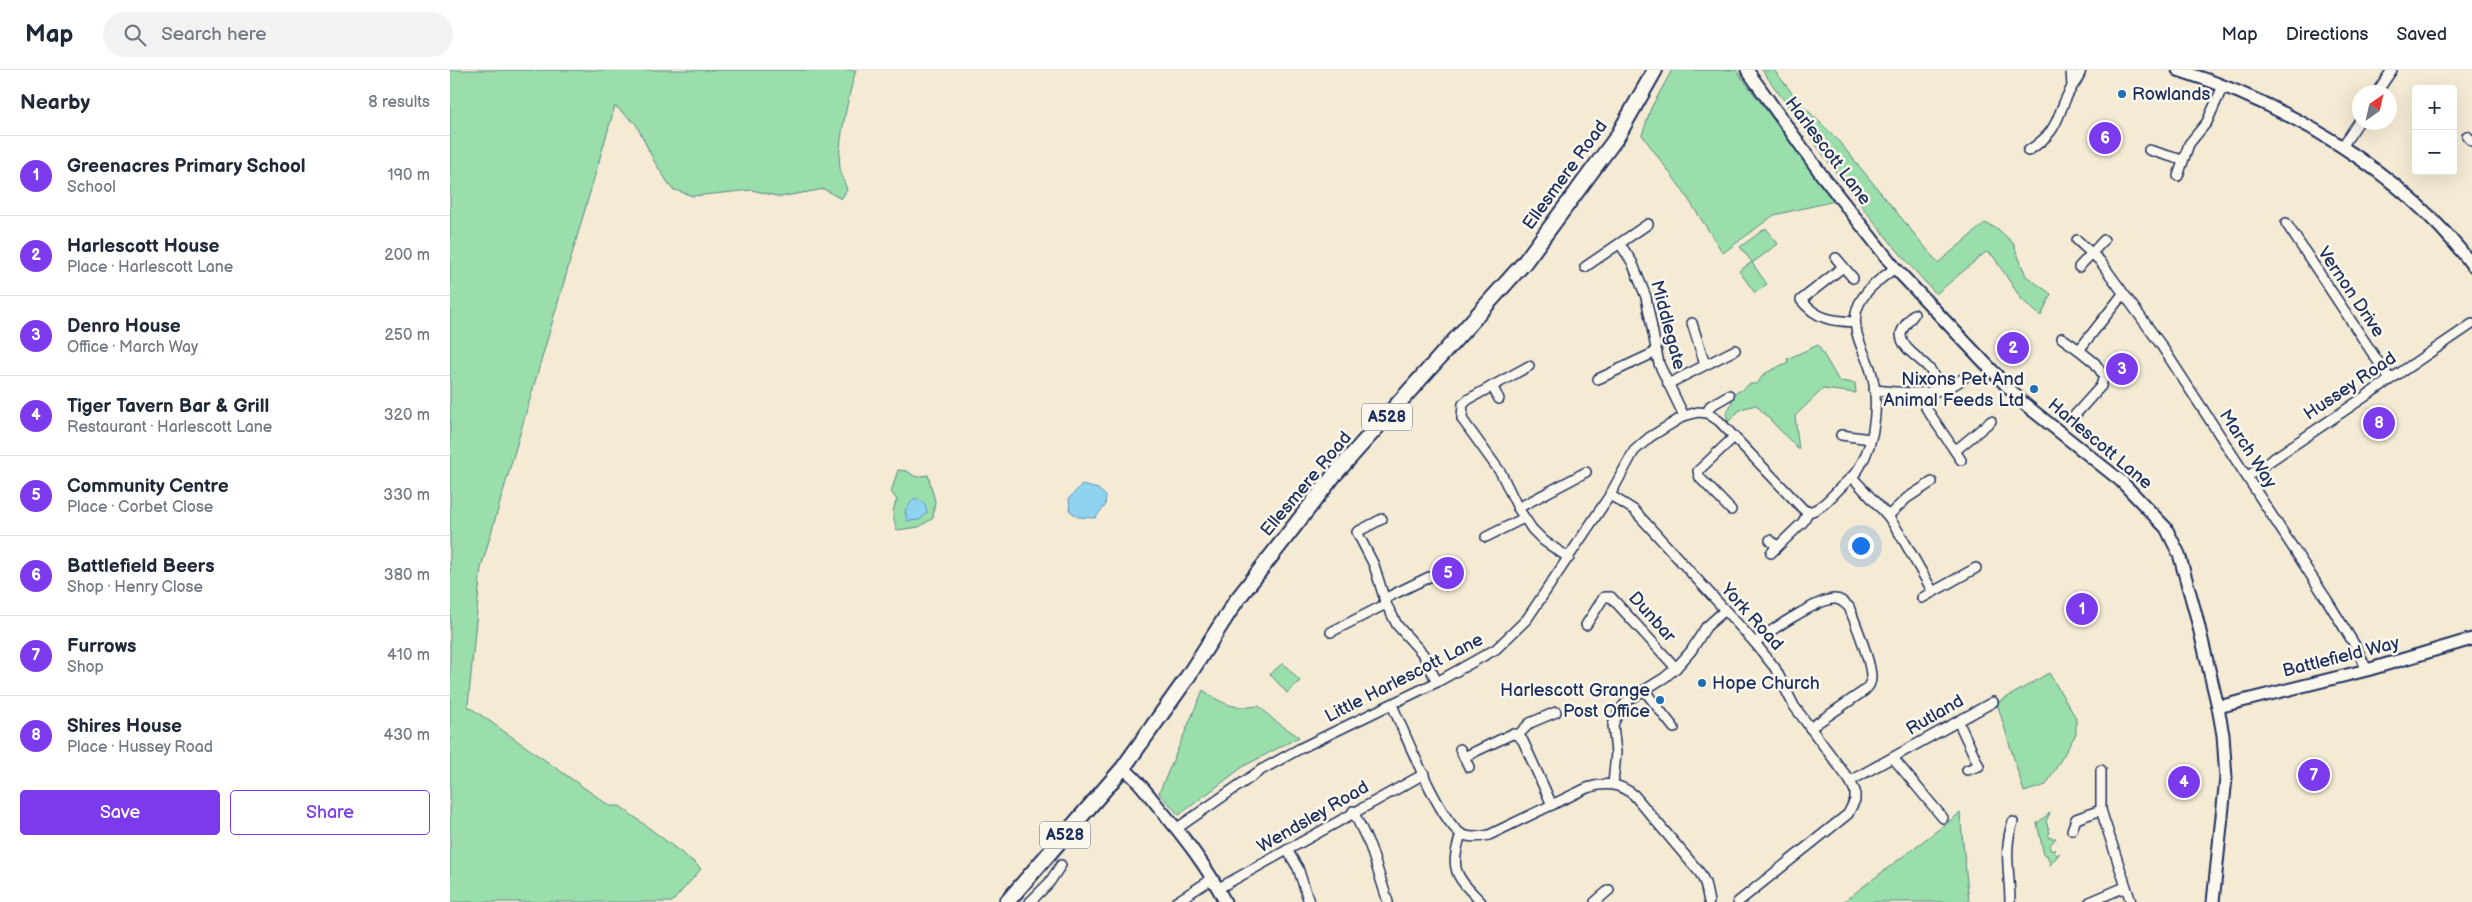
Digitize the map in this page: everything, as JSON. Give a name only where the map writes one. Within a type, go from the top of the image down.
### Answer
[{"type":"main road","name":"Ellesmere Road","points":[[1007,902],[1123,768],[1185,682],[1236,602],[1336,474],[1524,264],[1617,137],[1655,70]]},
{"type":"street","name":"Harlescott Lane","points":[[1747,70],[1821,174],[1895,268],[2022,402],[2121,481],[2166,528],[2179,554],[2218,707],[2226,778],[2213,902]]},
{"type":"street","points":[[2071,70],[2072,86]]},
{"type":"street","points":[[2028,151],[2051,133],[2072,86],[2079,79],[2081,70]]},
{"type":"street","points":[[2178,70],[2223,86],[2294,118],[2342,147],[2378,173],[2423,211],[2460,249],[2472,265]]},
{"type":"street","points":[[2382,85],[2392,70]]},
{"type":"street","points":[[2178,176],[2182,160],[2192,139],[2207,122],[2223,86]]},
{"type":"street","points":[[2342,147],[2353,130]]},
{"type":"street","points":[[2149,150],[2182,160]]},
{"type":"street","name":"Vernon Drive","points":[[2286,223],[2389,378]]},
{"type":"street","points":[[1585,267],[1648,224]]},
{"type":"street","name":"March Way","points":[[2077,240],[2091,252],[2159,341],[2248,476],[2356,647],[2366,670]]},
{"type":"street","points":[[2079,267],[2104,240]]},
{"type":"street","name":"Middlegate","points":[[1620,244],[1632,262],[1646,297],[1656,352],[1668,384],[1684,416]]},
{"type":"street","points":[[1836,258],[1853,278]]},
{"type":"street","points":[[1843,266],[1801,300],[1810,311],[1820,317],[1833,321],[1855,322]]},
{"type":"street","points":[[1729,395],[1710,406],[1707,413],[1719,421],[1803,510],[1808,512],[1818,509],[1852,477],[1863,462],[1870,439],[1874,390],[1855,322],[1857,309],[1863,296],[1895,268]]},
{"type":"street","points":[[2079,350],[2123,294]]},
{"type":"street","points":[[1914,314],[1904,326],[1901,333],[1902,338],[1912,353],[1932,372],[1938,390]]},
{"type":"street","points":[[1692,322],[1705,364]]},
{"type":"street","name":"Hussey Road","points":[[2248,476],[2389,378],[2472,324]]},
{"type":"street","points":[[2062,338],[2079,350],[2101,370],[2104,376],[2102,386],[2075,415]]},
{"type":"street","points":[[1668,384],[1735,350]]},
{"type":"street","points":[[1598,379],[1656,352]]},
{"type":"street","points":[[1529,366],[1480,392],[1463,404],[1462,420],[1501,473],[1524,518],[1544,541],[1569,558]]},
{"type":"street","points":[[1874,390],[1924,393],[1957,384],[1965,377]]},
{"type":"street","points":[[1492,386],[1499,399]]},
{"type":"street","points":[[1924,393],[1926,408],[1961,460]]},
{"type":"street","name":"Little Harlescott Lane","points":[[1176,830],[1261,770],[1474,663],[1511,636],[1527,619],[1569,558],[1610,495],[1634,451],[1650,437],[1684,416],[1698,412],[1707,413]]},
{"type":"street","points":[[1955,451],[1991,421]]},
{"type":"street","points":[[1841,435],[1870,439]]},
{"type":"street","points":[[1733,498],[1728,507],[1700,478],[1698,471],[1734,438]]},
{"type":"street","points":[[1518,508],[1586,472]]},
{"type":"street","points":[[1852,477],[1888,516],[1933,592]]},
{"type":"street","points":[[1888,516],[1912,494],[1932,482]]},
{"type":"street","name":"York Road","points":[[1610,495],[1634,510],[1775,668],[1791,700],[1810,728],[1842,768],[1855,791],[1855,800],[1848,814],[1738,902]]},
{"type":"street","points":[[1770,540],[1774,550],[1803,522],[1808,512]]},
{"type":"street","points":[[1382,518],[1357,532],[1377,572],[1385,602],[1397,625],[1423,654],[1437,682]]},
{"type":"street","points":[[1486,537],[1524,518]]},
{"type":"street","points":[[1922,598],[1976,568]]},
{"type":"street","points":[[1330,632],[1428,577]]},
{"type":"street","name":"Dunbar","points":[[1586,625],[1604,597],[1611,597],[1676,668]]},
{"type":"street","points":[[1755,644],[1781,624],[1824,601],[1834,599],[1842,601],[1848,607],[1870,668],[1870,684],[1864,691],[1810,728]]},
{"type":"street","points":[[1613,784],[1616,753],[1614,724],[1619,711],[1628,700],[1664,678],[1676,668],[1691,651],[1706,627],[1724,610]]},
{"type":"street","name":"Battlefield Way","points":[[2218,707],[2366,670],[2472,639]]},
{"type":"street","points":[[1644,690],[1674,728]]},
{"type":"street","name":"Rutland","points":[[1850,781],[1993,702]]},
{"type":"street","points":[[1392,704],[1446,818],[1461,834],[1478,837],[1489,835],[1587,788],[1598,784],[1613,784],[1625,788],[1634,795],[1690,860],[1705,883],[1709,902]]},
{"type":"street","points":[[1518,735],[1530,723],[1556,712]]},
{"type":"street","points":[[1958,720],[1983,766],[1967,770]]},
{"type":"street","points":[[1469,767],[1462,753],[1512,734],[1518,735],[1527,750],[1552,805]]},
{"type":"street","points":[[1893,758],[1943,818]]},
{"type":"street","points":[[1123,768],[1134,778],[1176,830],[1216,883],[1226,902]]},
{"type":"street","points":[[2101,770],[2101,810],[2131,902]]},
{"type":"street","name":"Wendsley Road","points":[[1176,902],[1287,850],[1424,774]]},
{"type":"street","points":[[2072,830],[2073,817],[2101,810]]},
{"type":"street","points":[[1353,812],[1370,846],[1388,902]]},
{"type":"street","points":[[2010,902],[2010,876],[2006,848],[2013,822]]},
{"type":"street","points":[[1461,834],[1455,853],[1455,871],[1465,886],[1481,902]]},
{"type":"street","points":[[1287,850],[1298,868],[1309,902]]},
{"type":"street","points":[[1030,902],[1060,877],[1061,864]]},
{"type":"street","points":[[2090,902],[2126,887]]},
{"type":"street","points":[[1595,902],[1609,890]]},
{"type":"green space","points":[[450,70],[856,70],[847,105],[840,146],[840,168],[847,190],[841,199],[824,189],[780,197],[752,190],[693,196],[672,189],[654,161],[636,124],[615,106],[481,568],[468,706],[610,806],[620,806],[695,863],[701,869],[672,902],[450,902]]},
{"type":"green space","points":[[1672,70],[1736,70],[1835,201],[1774,215],[1723,253],[1681,188],[1642,135],[1651,108]]},
{"type":"green space","points":[[1762,70],[1774,70],[1800,103],[1837,139],[1938,263],[1985,223],[1998,229],[2013,243],[2026,276],[2051,294],[2041,316],[2022,300],[1993,256],[1986,252],[1936,294],[1867,213]]},
{"type":"green space","points":[[1766,228],[1778,244],[1752,263],[1767,284],[1755,293],[1739,271],[1752,262],[1740,247]]},
{"type":"green space","points":[[1818,345],[1839,381],[1855,383],[1856,393],[1823,389],[1795,416],[1799,450],[1756,405],[1741,409],[1728,422],[1726,414],[1732,403],[1730,397],[1750,384],[1757,384],[1764,374],[1788,362],[1787,359]]},
{"type":"green space","points":[[898,470],[907,471],[916,477],[928,475],[935,501],[933,518],[919,527],[897,530],[894,522],[893,515],[897,500],[891,492]]},
{"type":"green space","points":[[1283,663],[1300,681],[1287,693],[1270,674]]},
{"type":"green space","points":[[2049,673],[2076,718],[2076,734],[2046,785],[2024,792],[1997,703]]},
{"type":"green space","points":[[1203,690],[1229,705],[1242,707],[1259,706],[1275,721],[1299,737],[1244,766],[1179,815],[1159,793]]},
{"type":"green space","points":[[1960,813],[1969,902],[1843,902]]},
{"type":"green space","points":[[2050,813],[2046,821],[2050,833],[2048,835],[2049,838],[2056,838],[2050,845],[2050,849],[2053,851],[2055,849],[2054,852],[2057,855],[2060,853],[2050,865],[2047,855],[2044,855],[2037,823]]},
{"type":"water","points":[[1082,485],[1098,489],[1106,496],[1105,506],[1095,518],[1078,517],[1070,511],[1069,498]]},
{"type":"water","points":[[915,498],[925,504],[927,512],[920,520],[907,521],[905,510]]},
{"type":"place","name":"Rowlands","points":[[2122,94]]},
{"type":"place","name":"Battlefield Beers","points":[[2105,138]]},
{"type":"place","name":"Harlescott House","points":[[2013,348]]},
{"type":"place","name":"Denro House","points":[[2122,369]]},
{"type":"place","name":"Nixons Pet And Animal Feeds Ltd","points":[[2034,389]]},
{"type":"place","name":"Shires House","points":[[2379,423]]},
{"type":"place","name":"Community Centre","points":[[1448,573]]},
{"type":"place","name":"Greenacres Primary School","points":[[2082,609]]},
{"type":"place","name":"Hope Church","points":[[1702,683]]},
{"type":"place","name":"Harlescott Grange Post Office","points":[[1660,700]]},
{"type":"place","name":"Furrows","points":[[2314,775]]},
{"type":"place","name":"Tiger Tavern Bar & Grill","points":[[2184,782]]}]
